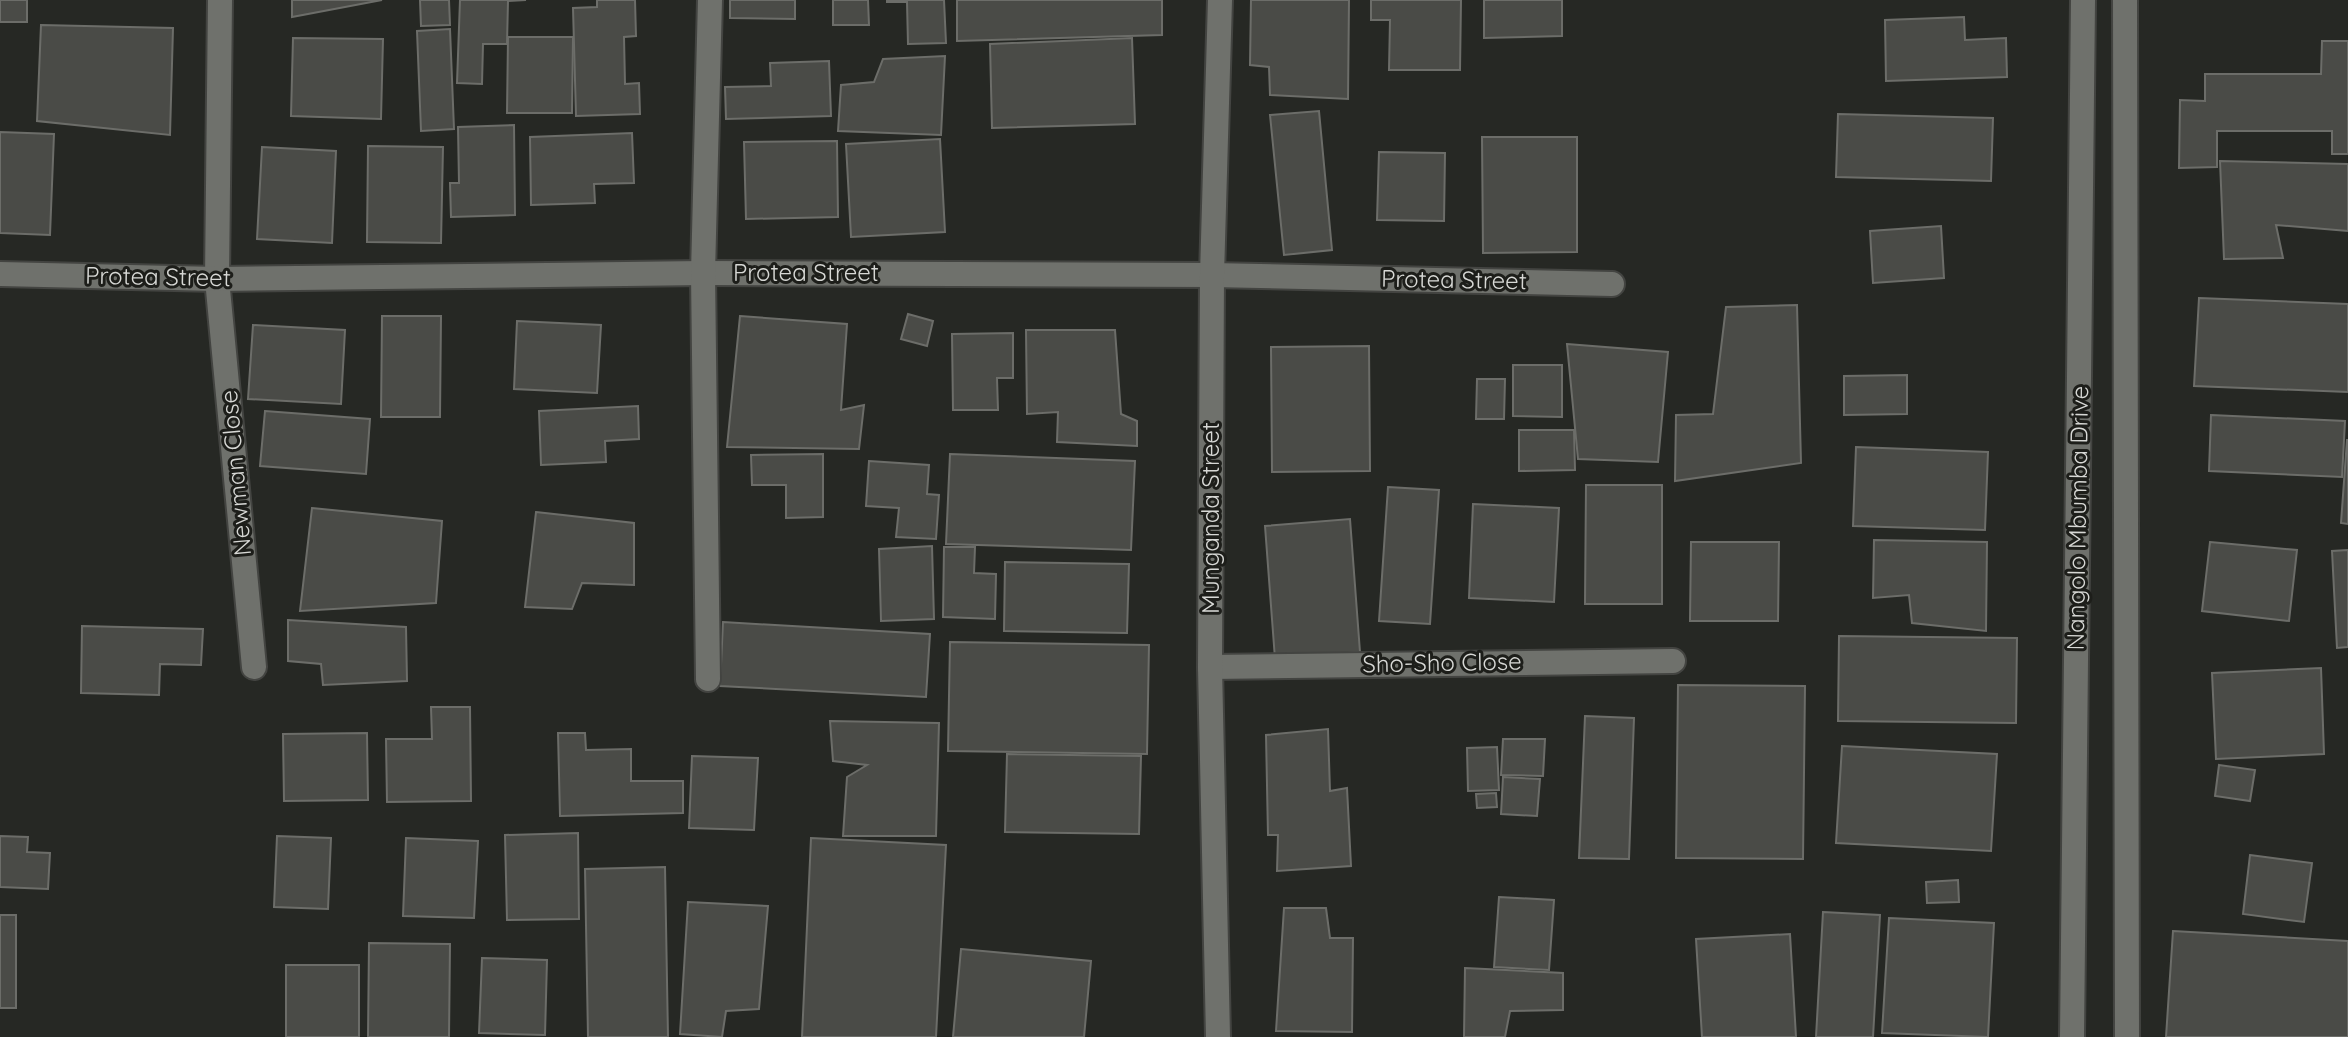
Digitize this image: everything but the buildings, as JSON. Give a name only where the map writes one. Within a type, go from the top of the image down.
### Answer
[{"type":"street","name":"Newman Close","points":[[220,0],[217,279],[254,667]]},
{"type":"street","points":[[708,679],[703,273],[710,0]]},
{"type":"street","name":"Munganda Street","points":[[1218,1037],[1210,667],[1212,275],[1220,0]]},
{"type":"street","name":"Nangolo Mbumba Drive","points":[[2072,1037],[2083,0]]},
{"type":"street","name":"Nangolo Mbumba Drive","points":[[2125,0],[2127,1037]]},
{"type":"street","name":"Protea Street","points":[[0,274],[217,279],[703,273],[1212,275],[1612,284]]},
{"type":"street","name":"Sho-Sho Close","points":[[1210,667],[1673,661]]}]
